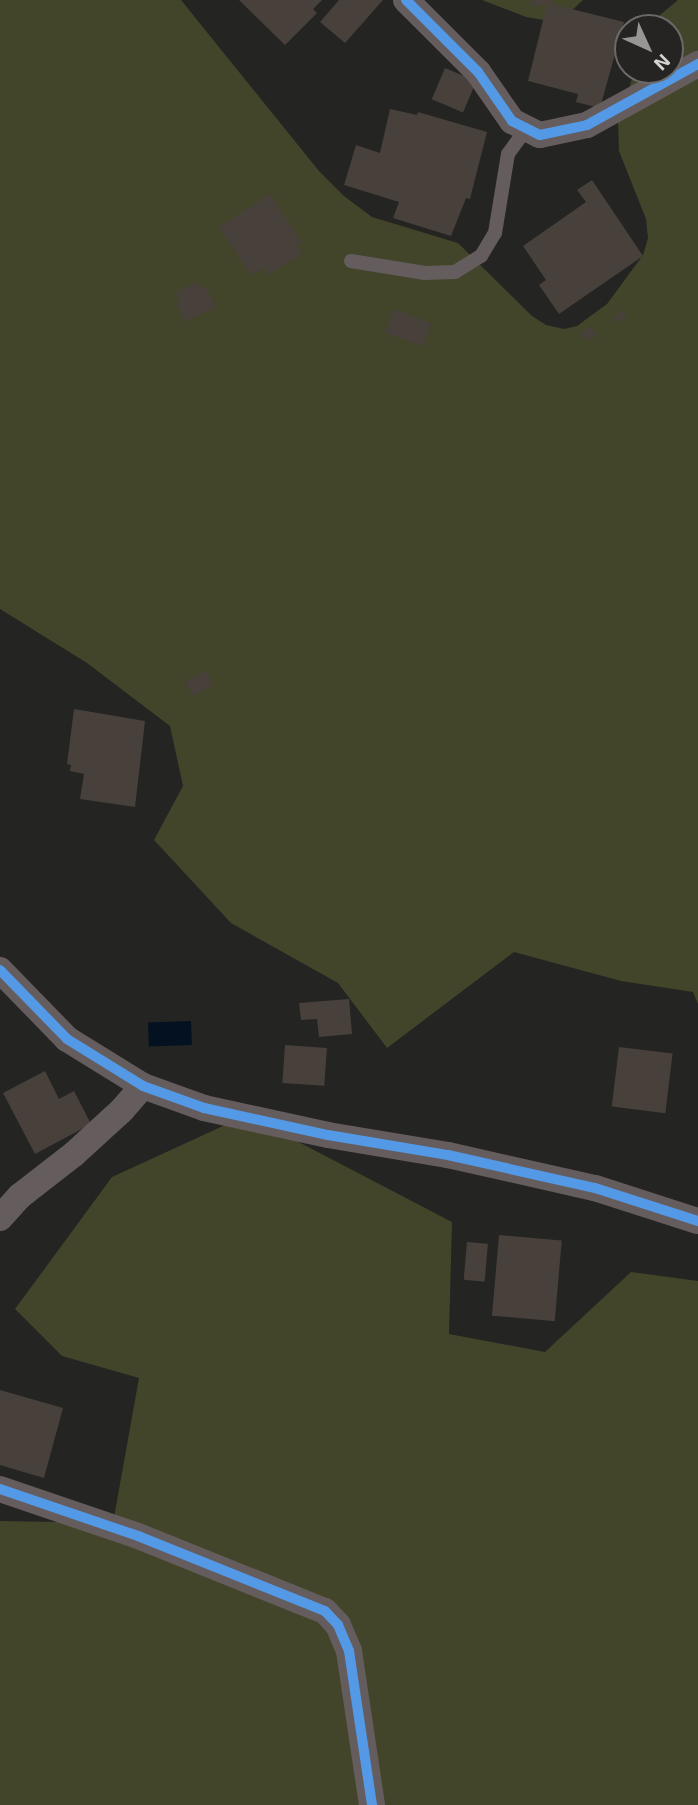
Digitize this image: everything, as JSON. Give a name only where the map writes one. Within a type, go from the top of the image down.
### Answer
[{"type":"street","points":[[405,0],[478,72],[512,121],[540,135],[587,125],[698,64]]},
{"type":"street","points":[[0,970],[67,1039],[142,1086],[204,1108],[328,1135],[448,1155],[595,1188],[698,1221]]},
{"type":"street","points":[[0,1218],[20,1196],[113,1119],[142,1086]]},
{"type":"street","points":[[0,1489],[138,1536],[326,1611],[338,1625],[349,1651],[372,1805]]},
{"type":"lane","points":[[351,261],[425,273],[455,272],[481,256],[495,233],[508,154],[527,128]]},
{"type":"green space","points":[[0,0],[181,0],[319,171],[344,196],[372,217],[458,243],[532,316],[546,325],[564,329],[577,326],[607,304],[643,255],[648,238],[646,219],[619,151],[618,121],[630,84],[684,84],[684,14],[661,14],[678,0],[698,0],[698,1004],[693,992],[621,981],[514,952],[387,1048],[338,983],[231,923],[154,840],[183,786],[170,726],[87,663],[0,609]]},
{"type":"green space","points":[[482,0],[583,0],[567,15],[544,20],[526,17]]},
{"type":"green space","points":[[247,1115],[452,1222],[449,1334],[545,1352],[631,1272],[698,1281],[698,1805],[0,1805],[0,1521],[113,1523],[139,1378],[62,1356],[15,1309],[112,1177]]},
{"type":"water","points":[[191,1021],[192,1045],[149,1046],[148,1023]]},
{"type":"building","points":[[239,0],[322,0],[313,9],[317,13],[285,45]]},
{"type":"building","points":[[339,0],[383,0],[345,43],[320,22]]},
{"type":"building","points":[[531,0],[552,0],[553,4],[547,3],[614,20],[614,58],[600,108],[576,102],[578,94],[528,81],[547,4],[532,7]]},
{"type":"building","points":[[445,68],[476,81],[463,113],[432,99]]},
{"type":"building","points":[[390,109],[417,115],[418,112],[487,132],[470,199],[466,198],[451,236],[393,218],[399,202],[344,185],[356,145],[380,153]]},
{"type":"building","points":[[592,180],[643,256],[559,314],[539,285],[546,280],[523,246],[586,202],[577,190]]},
{"type":"building","points":[[270,194],[302,243],[297,246],[302,254],[268,275],[263,268],[251,276],[219,227]]},
{"type":"building","points":[[196,282],[200,288],[205,286],[216,307],[185,322],[176,305],[180,303],[175,293]]},
{"type":"building","points":[[393,309],[432,323],[423,347],[384,332]]},
{"type":"building","points":[[623,311],[627,317],[617,324],[613,318]]},
{"type":"building","points":[[591,327],[596,335],[586,341],[580,333]]},
{"type":"building","points":[[206,671],[213,685],[193,696],[186,681]]},
{"type":"building","points":[[74,709],[145,721],[135,807],[80,799],[84,774],[70,771],[71,765],[67,764]]},
{"type":"building","points":[[349,999],[352,1034],[319,1037],[317,1019],[301,1020],[299,1003]]},
{"type":"building","points":[[285,1045],[327,1048],[324,1086],[282,1083]]},
{"type":"building","points":[[619,1047],[673,1054],[665,1113],[612,1107]]},
{"type":"building","points":[[45,1071],[59,1099],[74,1091],[91,1124],[35,1154],[3,1093]]},
{"type":"building","points":[[499,1235],[562,1240],[555,1321],[492,1316]]},
{"type":"building","points":[[467,1242],[488,1244],[485,1282],[464,1280]]},
{"type":"building","points":[[0,1390],[63,1408],[44,1478],[0,1465]]},
{"type":"cycle path","points":[[406,0],[478,72],[512,121],[540,135],[587,125],[698,64]]},
{"type":"cycle path","points":[[0,970],[67,1039],[143,1086],[204,1108],[328,1135],[448,1155],[595,1188],[698,1221]]},
{"type":"cycle path","points":[[0,1489],[138,1536],[325,1611],[338,1625],[349,1651],[372,1805]]}]
